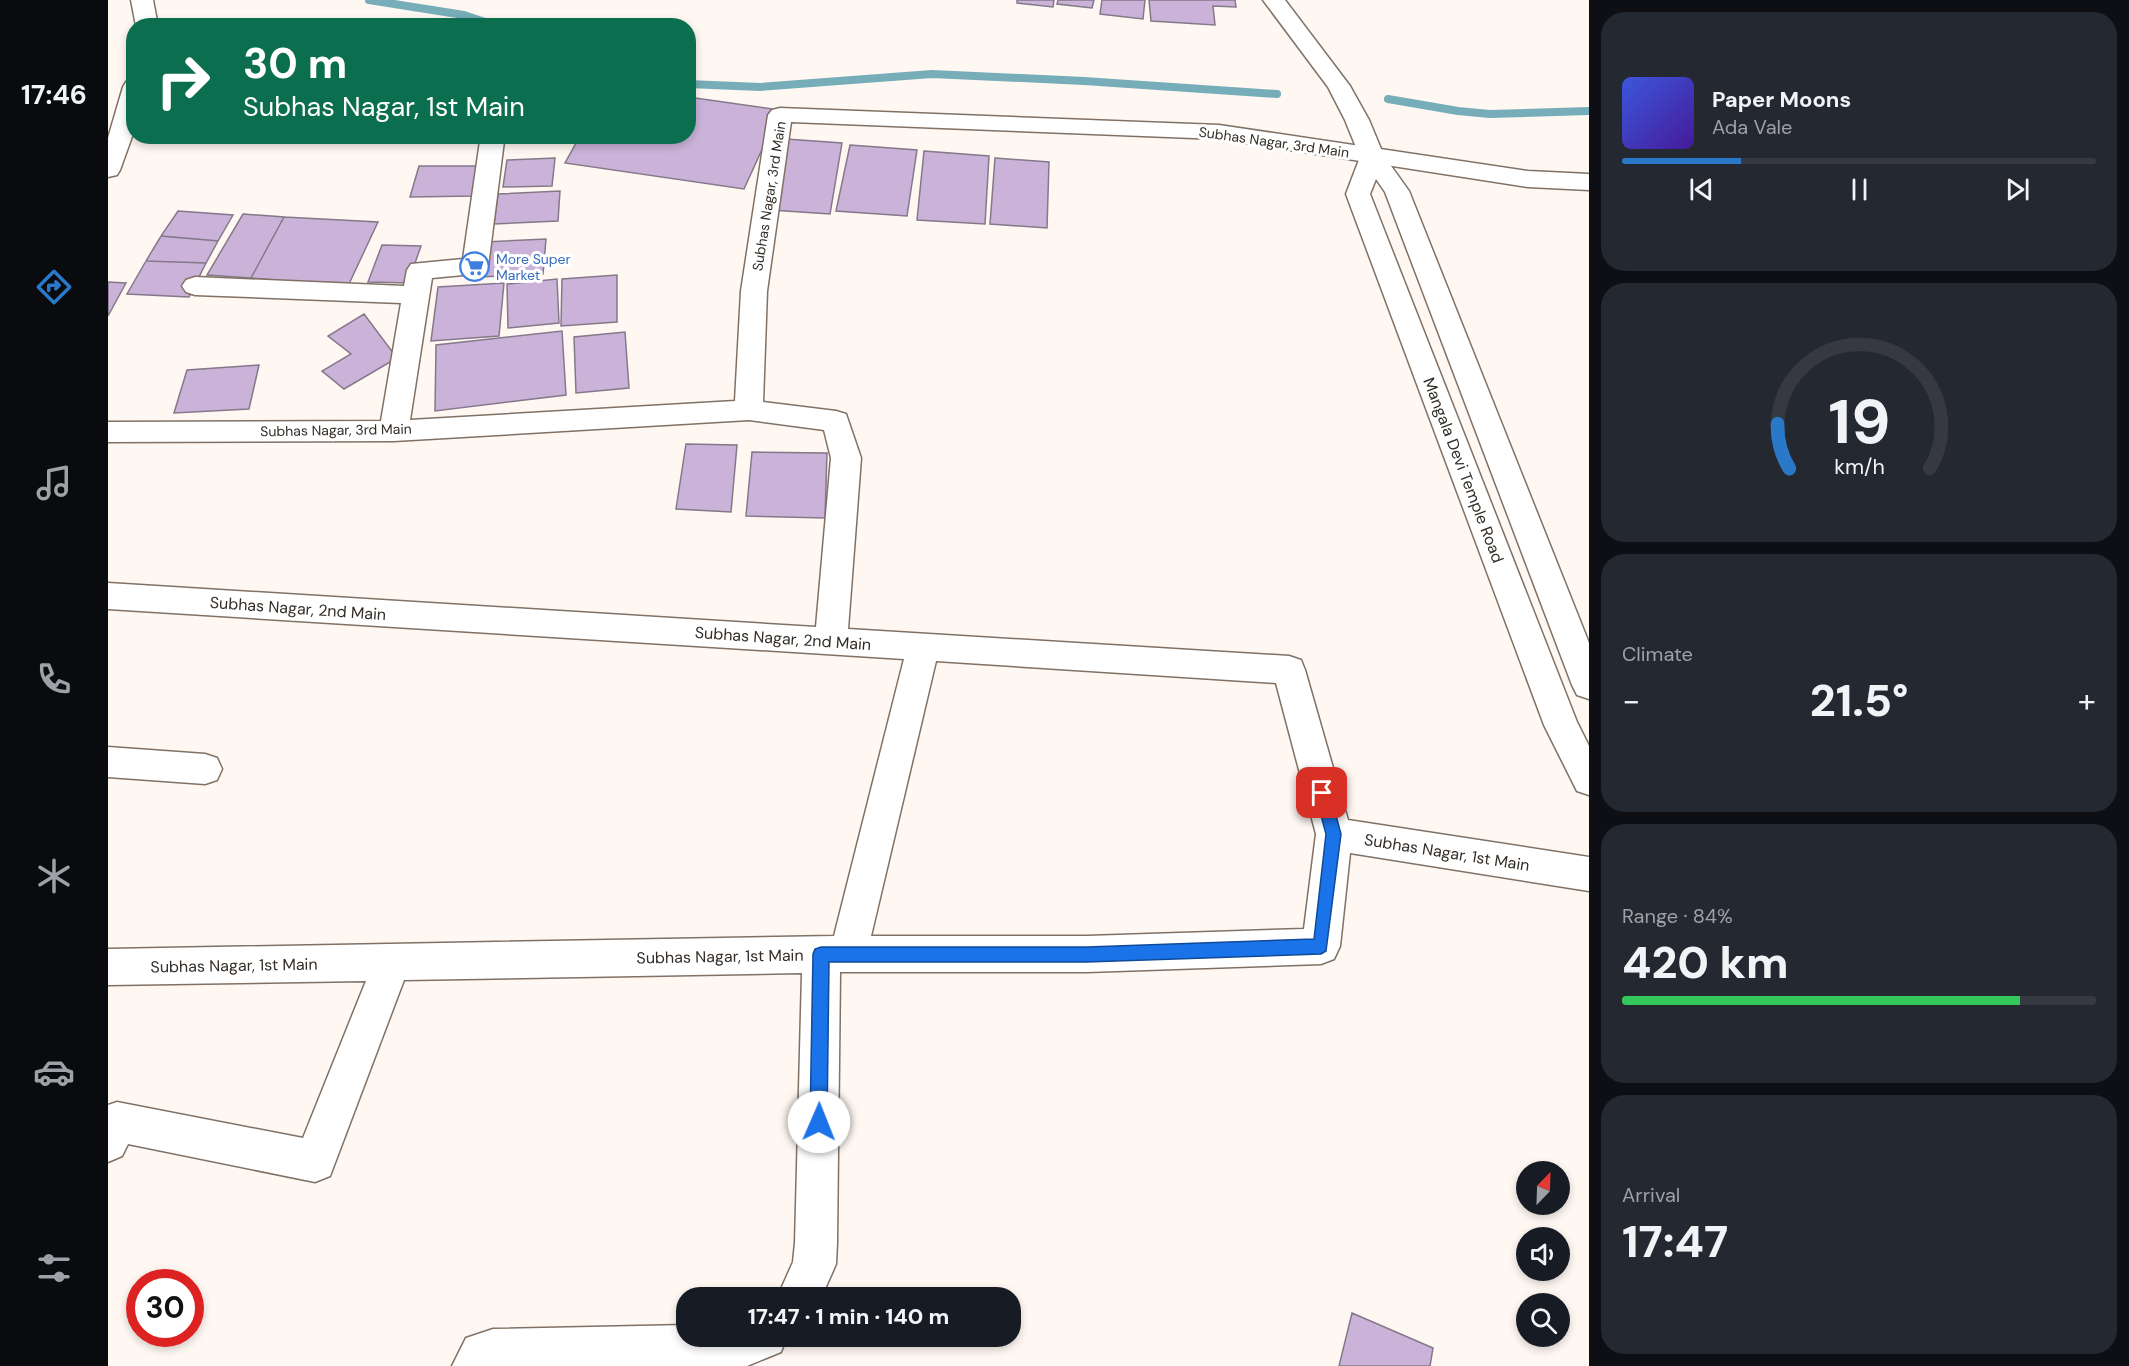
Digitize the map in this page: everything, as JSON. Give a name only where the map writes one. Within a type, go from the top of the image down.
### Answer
[{"type":"street","points":[[142,0],[145,18]]},
{"type":"street","points":[[1274,0],[1339,86],[1372,157],[1397,191],[1589,685]]},
{"type":"street","name":"Subhas Nagar, 3rd Main","points":[[108,432],[394,431],[749,410],[754,291],[780,115],[1219,132],[1528,179],[1589,183]]},
{"type":"street","points":[[108,170],[126,116]]},
{"type":"street","points":[[394,431],[420,270],[475,267],[492,144]]},
{"type":"street","name":"Mangala Devi Temple Road","points":[[1372,157],[1358,194],[1561,725],[1589,780]]},
{"type":"street","points":[[195,286],[416,295]]},
{"type":"street","points":[[749,410],[836,421],[846,458],[831,641]]},
{"type":"street","name":"Subhas Nagar, 2nd Main","points":[[108,596],[1288,670],[1334,834]]},
{"type":"street","points":[[804,1287],[814,1264],[816,1243],[834,954],[923,647]]},
{"type":"street","points":[[108,762],[206,769]]},
{"type":"street","name":"Subhas Nagar, 1st Main","points":[[108,967],[834,954],[1087,954],[1321,946],[1334,834],[1589,874]]},
{"type":"street","points":[[108,1142],[117,1122],[315,1161],[392,962]]},
{"type":"street","points":[[474,1366],[482,1354],[493,1351],[692,1347]]},
{"type":"building","points":[[1017,0],[1054,0],[1053,7],[1017,3]]},
{"type":"building","points":[[1058,0],[1094,0],[1092,8],[1057,4]]},
{"type":"building","points":[[1102,0],[1145,0],[1143,19],[1100,14]]},
{"type":"building","points":[[1149,0],[1235,0],[1236,7],[1213,6],[1215,25],[1151,21]]},
{"type":"building","points":[[696,98],[780,110],[744,189],[565,163],[576,144],[696,144]]},
{"type":"building","points":[[786,139],[842,143],[830,214],[771,210]]},
{"type":"building","points":[[850,145],[917,150],[907,216],[836,211]]},
{"type":"building","points":[[924,151],[989,156],[985,224],[917,220]]},
{"type":"building","points":[[555,158],[552,186],[503,187],[507,160]]},
{"type":"building","points":[[995,158],[1049,162],[1047,228],[990,224]]},
{"type":"building","points":[[419,166],[483,166],[476,196],[410,197]]},
{"type":"building","points":[[560,191],[558,221],[494,224],[498,194]]},
{"type":"building","points":[[178,211],[233,215],[218,241],[161,236]]},
{"type":"building","points":[[243,214],[284,217],[251,278],[207,275]]},
{"type":"building","points":[[284,217],[378,222],[348,286],[251,278]]},
{"type":"building","points":[[161,236],[218,241],[206,263],[146,261]]},
{"type":"building","points":[[546,239],[543,274],[481,277],[485,242]]},
{"type":"building","points":[[382,245],[421,246],[408,283],[368,282]]},
{"type":"building","points":[[146,261],[206,263],[189,297],[127,294]]},
{"type":"building","points":[[617,275],[617,322],[561,326],[562,279]]},
{"type":"building","points":[[557,279],[559,323],[508,328],[507,284]]},
{"type":"building","points":[[108,282],[126,283],[108,316]]},
{"type":"building","points":[[504,283],[499,336],[431,341],[438,287]]},
{"type":"building","points":[[364,314],[397,358],[344,389],[322,371],[351,354],[328,336]]},
{"type":"building","points":[[562,331],[566,395],[435,411],[436,345]]},
{"type":"building","points":[[625,332],[629,388],[576,393],[574,337]]},
{"type":"building","points":[[259,365],[249,409],[174,413],[187,370]]},
{"type":"building","points":[[686,444],[737,445],[731,512],[676,509]]},
{"type":"building","points":[[752,452],[827,453],[825,518],[746,516]]},
{"type":"building","points":[[1352,1313],[1433,1348],[1430,1366],[1339,1366]]},
{"type":"waterway","points":[[369,0],[473,18]]},
{"type":"waterway","points":[[696,84],[760,87],[932,74],[1084,81],[1277,94]]},
{"type":"waterway","points":[[1388,99],[1490,114],[1589,111]]},
{"type":"place","name":"More Super Market","points":[[475,267]]},
{"type":"route","points":[[819,1122],[821,954],[1087,954],[1321,946],[1334,834],[1322,793]]}]
